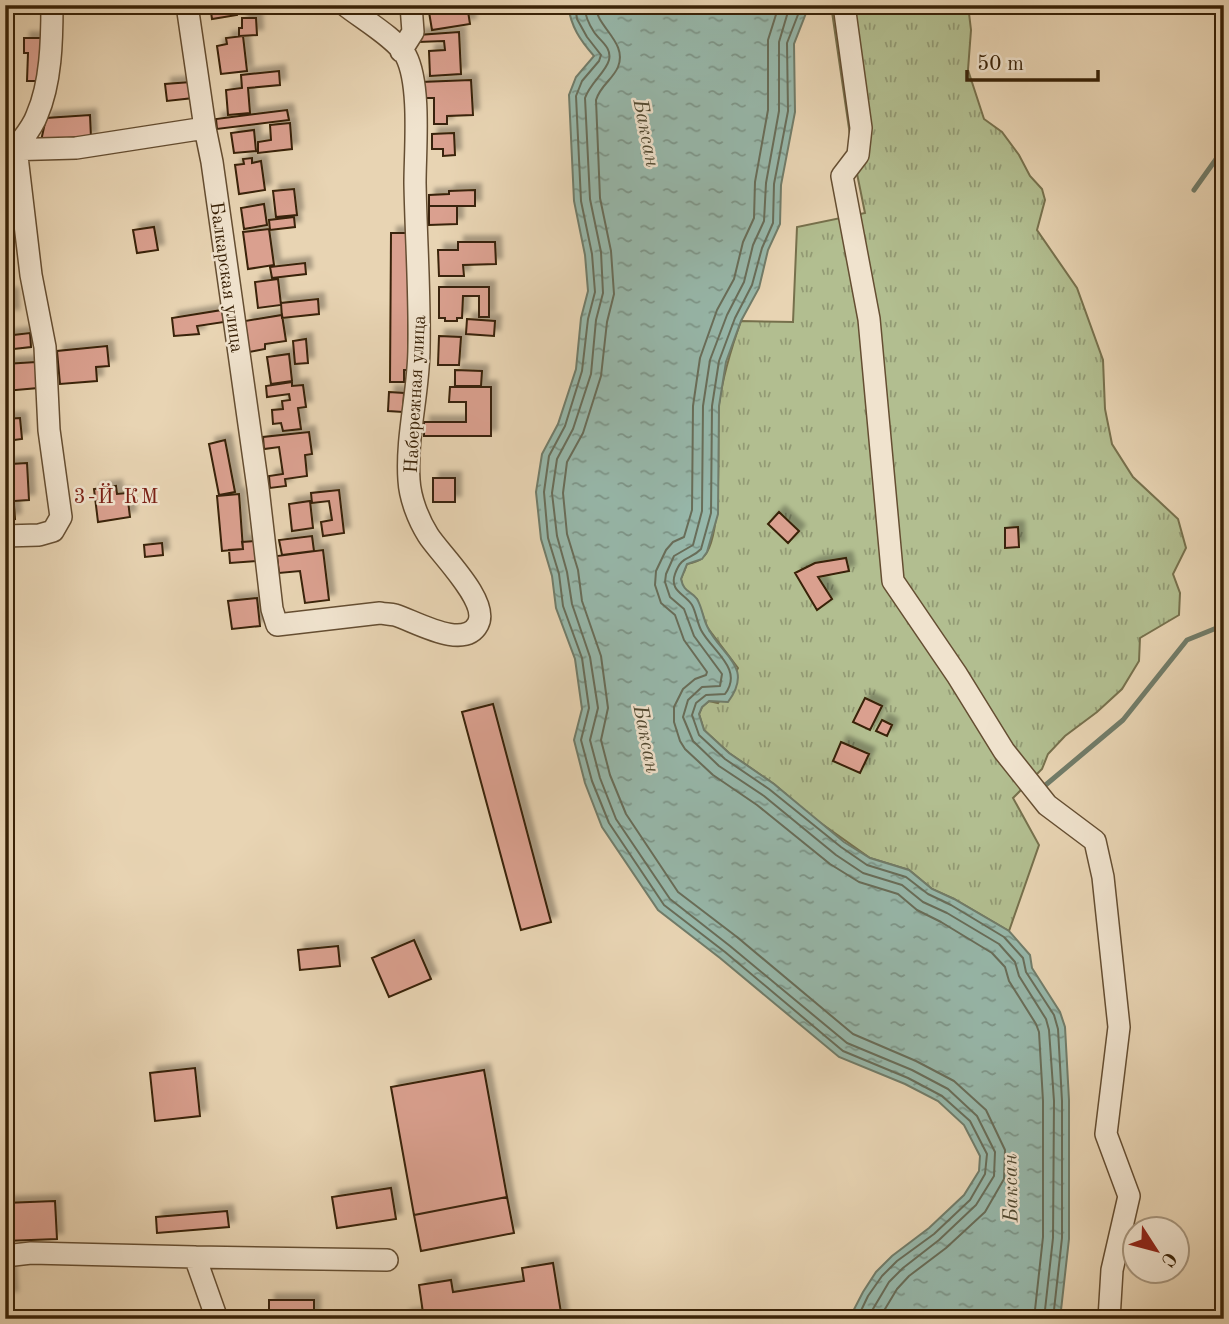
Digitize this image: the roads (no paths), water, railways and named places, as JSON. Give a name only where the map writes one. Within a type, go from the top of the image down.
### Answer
[{"type":"street","points":[[5,536],[38,536],[53,531],[61,517],[49,430],[45,347],[11,149],[36,119],[43,99],[52,5]]},
{"type":"street","name":"Балкарская улица","points":[[187,5],[214,175],[258,488],[272,609],[277,625]]},
{"type":"street","name":"Набережная улица","points":[[277,625],[380,613],[394,615],[432,631],[460,634],[470,632],[480,619],[477,601],[421,523],[410,486],[409,448],[419,349],[416,114],[412,79],[406,55],[376,27],[345,5]]},
{"type":"street","points":[[401,51],[412,32],[411,5]]},
{"type":"street","points":[[844,5],[861,128],[858,155],[842,176],[869,319],[893,581],[957,675],[1004,751],[1047,805],[1095,841],[1103,877],[1119,1027],[1106,1133],[1129,1196],[1112,1270],[1109,1319]]},
{"type":"street","points":[[11,149],[76,148],[205,128]]},
{"type":"street","points":[[5,1256],[31,1254],[387,1260]]},
{"type":"street","points":[[195,1257],[217,1319]]},
{"type":"water","name":"Баксан","points":[[568,5],[805,5],[806,13],[794,44],[795,112],[781,185],[780,224],[768,250],[759,288],[741,321],[726,362],[719,406],[718,514],[707,552],[702,559],[687,564],[681,579],[684,587],[697,599],[707,626],[737,670],[735,690],[728,702],[709,701],[699,714],[704,730],[729,753],[774,784],[844,842],[870,858],[909,870],[932,889],[1009,931],[1030,955],[1032,968],[1060,1012],[1065,1027],[1069,1100],[1069,1239],[1060,1319],[849,1319],[876,1272],[964,1195],[979,1171],[980,1156],[964,1125],[938,1101],[905,1084],[839,1057],[658,910],[602,827],[585,783],[574,740],[582,709],[575,659],[556,608],[552,576],[541,539],[536,492],[542,454],[558,424],[576,369],[581,318],[588,291],[585,255],[574,201],[569,95],[576,77],[594,56],[577,33]]},
{"type":"waterway","points":[[1194,190],[1224,148]]},
{"type":"waterway","points":[[1042,788],[1123,720],[1187,640],[1224,625]]},
{"type":"district","name":"3-Й КМ","points":[[117,496]]}]
